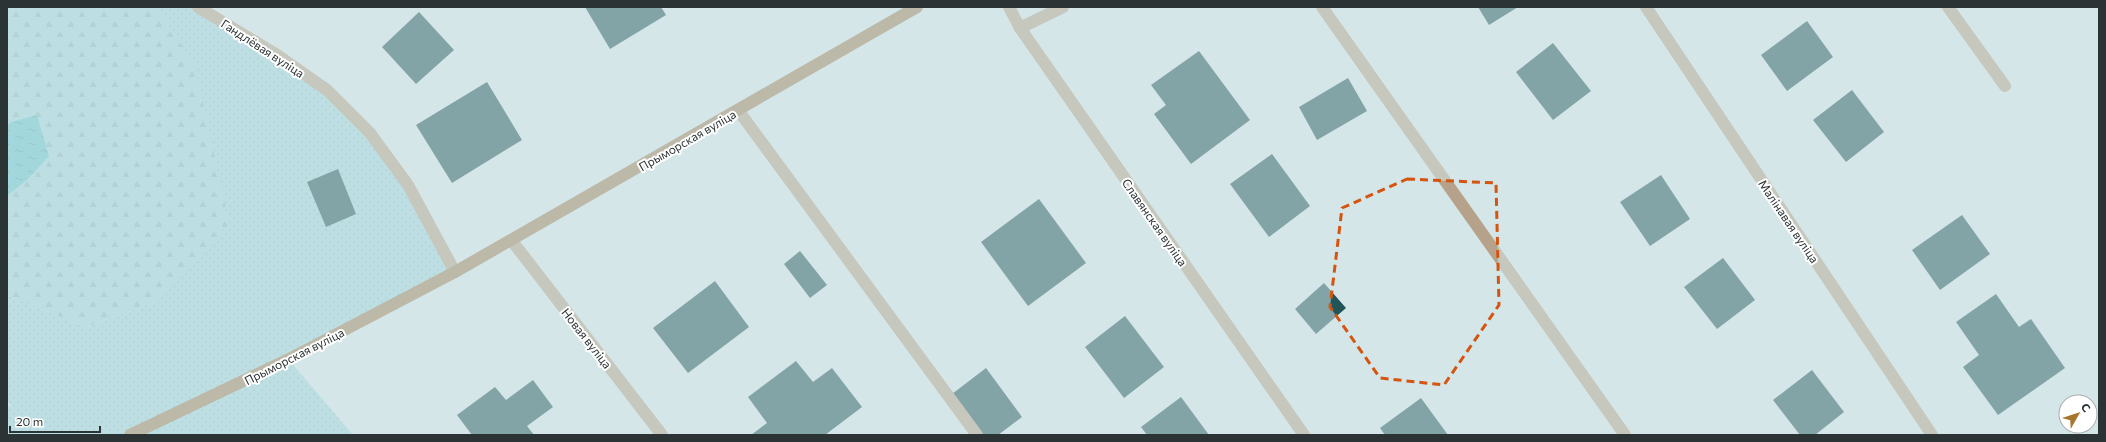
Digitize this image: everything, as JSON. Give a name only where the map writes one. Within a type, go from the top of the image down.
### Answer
[{"type":"main road","name":"Прыморская вуліца","points":[[130,435],[289,359],[455,272],[512,241],[917,7]]},
{"type":"street","name":"Гандлёвая вуліца","points":[[198,7],[277,55],[327,90],[370,133],[408,185],[455,272]]},
{"type":"street","name":"Славянская вуліца","points":[[1009,7],[1020,28],[1304,435]]},
{"type":"street","points":[[1020,28],[1062,7]]},
{"type":"street","points":[[1322,7],[1625,435]]},
{"type":"street","name":"Малінавая вуліца","points":[[1646,7],[1932,435]]},
{"type":"street","points":[[1948,7],[2005,86]]},
{"type":"street","points":[[738,110],[977,435]]},
{"type":"street","name":"Новая вуліца","points":[[512,241],[662,435]]},
{"type":"highlighted area","points":[[1407,179],[1496,183],[1499,305],[1444,385],[1380,378],[1330,307],[1342,208]]},
{"type":"green space","points":[[7,7],[151,7],[161,13],[195,65],[229,223],[159,301],[85,327],[7,295]]},
{"type":"green space","points":[[151,7],[198,7],[277,55],[370,133],[455,272],[289,360],[353,435],[7,435],[7,408],[11,405],[7,400],[7,295],[85,327],[159,301],[161,13]]},
{"type":"water","points":[[37,115],[49,156],[28,179],[7,196],[7,126],[11,122]]},
{"type":"building","points":[[585,7],[661,7],[666,15],[610,49]]},
{"type":"building","points":[[1478,7],[1518,7],[1489,25]]},
{"type":"building","points":[[419,12],[454,50],[416,84],[382,47]]},
{"type":"building","points":[[1807,21],[1833,57],[1787,91],[1761,55]]},
{"type":"building","points":[[1553,43],[1591,91],[1553,120],[1516,72]]},
{"type":"building","points":[[1199,51],[1250,120],[1191,164],[1154,114],[1166,105],[1151,85]]},
{"type":"building","points":[[1348,78],[1367,111],[1317,140],[1299,107]]},
{"type":"building","points":[[487,82],[522,140],[452,183],[416,125]]},
{"type":"building","points":[[1852,90],[1884,132],[1846,162],[1813,120]]},
{"type":"building","points":[[1272,154],[1310,206],[1269,237],[1230,184]]},
{"type":"building","points":[[338,169],[356,214],[326,227],[307,182]]},
{"type":"building","points":[[1661,175],[1690,219],[1650,246],[1620,202]]},
{"type":"building","points":[[1039,199],[1086,263],[1028,306],[981,242]]},
{"type":"building","points":[[1962,215],[1990,254],[1940,290],[1912,250]]},
{"type":"building","points":[[800,251],[827,285],[810,298],[784,264]]},
{"type":"building","points":[[1723,258],[1755,300],[1717,329],[1684,287]]},
{"type":"building","points":[[715,281],[749,327],[688,373],[653,328]]},
{"type":"building","points":[[1324,283],[1346,308],[1316,334],[1295,309]]},
{"type":"building","points":[[1996,294],[2019,327],[2031,319],[2065,368],[1998,415],[1963,367],[1979,355],[1956,322]]},
{"type":"building","points":[[1125,316],[1164,367],[1124,398],[1085,347]]},
{"type":"building","points":[[796,361],[813,382],[832,368],[862,407],[825,435],[751,435],[767,423],[748,397]]},
{"type":"building","points":[[986,368],[1022,417],[998,435],[983,435],[952,394]]},
{"type":"building","points":[[1812,370],[1844,412],[1815,435],[1800,435],[1773,400]]},
{"type":"building","points":[[533,380],[553,407],[527,426],[534,435],[472,435],[457,415],[495,387],[506,400]]},
{"type":"building","points":[[1181,397],[1209,435],[1147,435],[1141,427]]},
{"type":"building","points":[[1421,398],[1448,435],[1385,435],[1380,428]]}]
